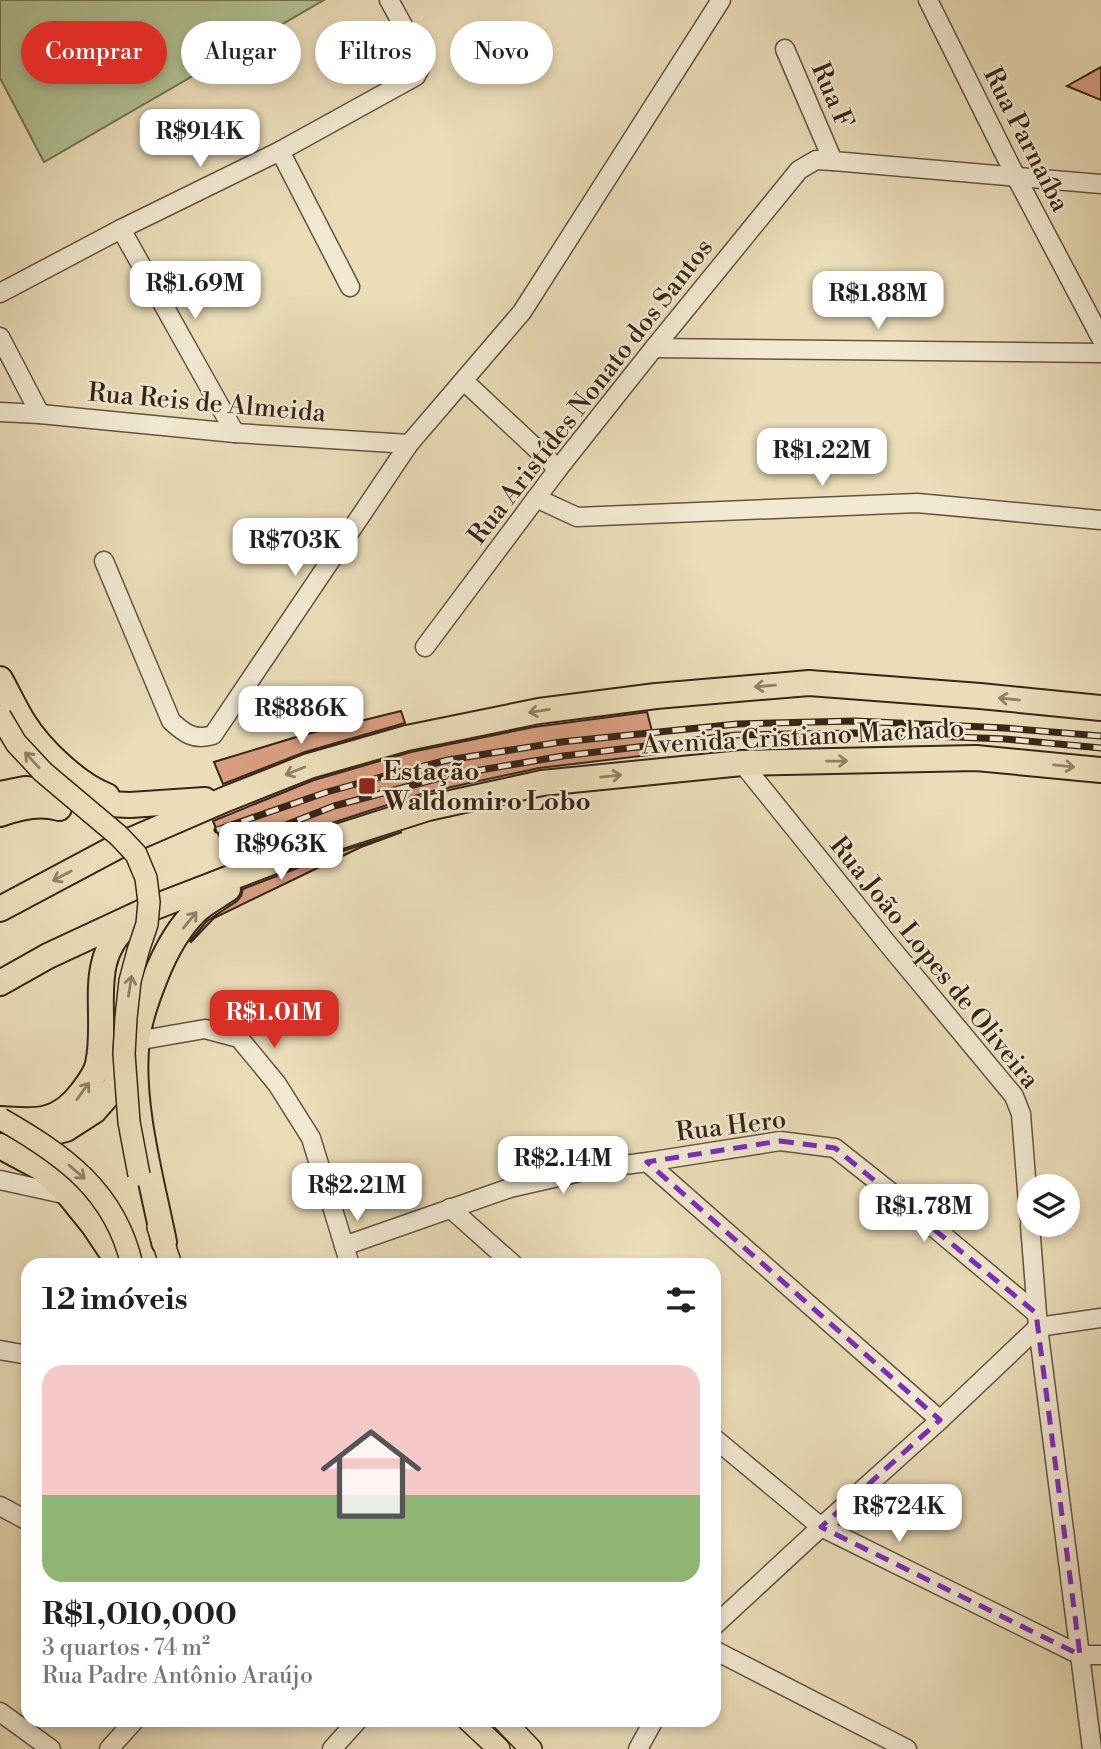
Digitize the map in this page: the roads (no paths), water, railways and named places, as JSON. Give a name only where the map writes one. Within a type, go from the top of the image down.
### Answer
[{"type":"highway","points":[[0,678],[25,725],[72,776],[97,792],[130,805]]},
{"type":"highway","name":"Avenida Cristiano Machado","points":[[0,909],[122,844],[310,766],[407,738],[539,711],[656,696],[809,683],[1101,708]]},
{"type":"highway","name":"Avenida Cristiano Machado","points":[[0,983],[48,956],[147,910],[339,836],[426,809],[542,783],[742,763],[976,758],[1101,770]]},
{"type":"highway","points":[[0,794],[24,789],[107,804],[130,805],[226,799]]},
{"type":"highway","points":[[0,814],[23,807],[48,805],[78,813],[105,825]]},
{"type":"highway","points":[[0,1124],[27,1137],[39,1136],[66,1129],[94,1111],[115,1087],[164,955],[174,939],[197,911],[261,866]]},
{"type":"highway","points":[[0,1124],[43,1121],[75,1102],[88,1085],[98,1067],[102,970],[108,948],[119,932],[147,910]]},
{"type":"highway","points":[[130,1048],[167,1254]]},
{"type":"highway","points":[[0,1146],[41,1168],[69,1195],[115,1258]]},
{"type":"main road","points":[[0,716],[16,743],[43,772],[119,836],[136,855],[146,878],[149,902],[147,924],[130,981],[126,1018],[130,1048],[129,1122],[139,1175],[167,1254]]},
{"type":"main road","points":[[0,1124],[29,1135],[81,1173],[107,1204],[128,1246],[131,1258]]},
{"type":"main road","points":[[475,1727],[499,1749]]},
{"type":"main road","points":[[510,1727],[531,1749]]},
{"type":"street","points":[[0,293],[121,229],[281,151],[416,76],[423,62],[388,0]]},
{"type":"street","points":[[104,561],[171,721],[182,732],[194,736],[202,738],[213,735],[409,444],[522,312],[721,0]]},
{"type":"street","name":"Rua Parnaíba","points":[[928,0],[1016,177],[1101,338]]},
{"type":"street","name":"Rua F","points":[[785,50],[833,161]]},
{"type":"street","points":[[281,151],[350,286]]},
{"type":"street","name":"Rua Aristídes Nonato dos Santos","points":[[425,647],[558,469],[799,170],[816,160],[833,161]]},
{"type":"street","points":[[833,161],[1101,184]]},
{"type":"street","points":[[121,229],[235,433]]},
{"type":"street","points":[[0,337],[40,414]]},
{"type":"street","points":[[654,348],[1101,353]]},
{"type":"street","points":[[464,381],[558,469]]},
{"type":"street","name":"Rua Reis de Almeida","points":[[0,412],[235,433],[409,444]]},
{"type":"street","points":[[536,498],[577,517],[917,503],[1101,520]]},
{"type":"street","name":"Rua João Lopes de Oliveira","points":[[742,763],[1014,1096],[1021,1114],[1026,1174]]},
{"type":"street","points":[[130,1048],[205,1029],[239,1038],[277,1084],[311,1138],[348,1258]]},
{"type":"street","name":"Rua Hero","points":[[344,1246],[509,1188],[593,1169],[780,1141],[835,1147],[907,1205],[1037,1320]]},
{"type":"street","points":[[647,1162],[940,1420]]},
{"type":"street","points":[[0,1180],[69,1195]]},
{"type":"street","points":[[450,1208],[506,1258]]},
{"type":"street","points":[[1031,1237],[1037,1320],[1092,1749]]},
{"type":"street","points":[[721,1620],[940,1420],[1037,1320],[1101,1318]]},
{"type":"street","points":[[0,1350],[21,1354]]},
{"type":"street","points":[[721,1444],[821,1527],[1080,1655],[1101,1655]]},
{"type":"street","points":[[0,1506],[21,1517]]},
{"type":"street","points":[[721,1654],[906,1749]]},
{"type":"street","points":[[0,1712],[51,1749]]},
{"type":"street","points":[[109,1749],[129,1727]]},
{"type":"street","points":[[332,1749],[352,1727]]},
{"type":"street","points":[[638,1749],[650,1727]]},
{"type":"railway","points":[[217,830],[327,792],[388,775],[448,760],[561,742],[737,724],[855,721],[1005,728],[1101,736]]},
{"type":"railway","points":[[225,849],[334,806],[451,775],[563,756],[736,735],[855,733],[1005,739],[1101,748]]},
{"type":"place","name":"Estação Waldomiro Lobo","points":[[367,786]]}]
